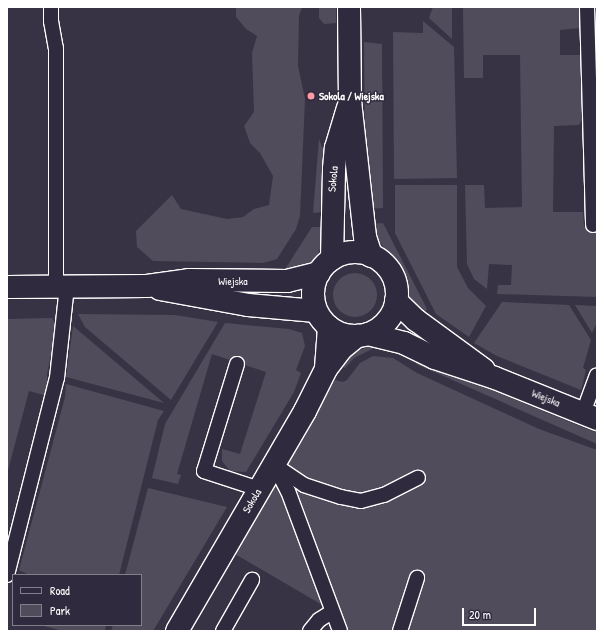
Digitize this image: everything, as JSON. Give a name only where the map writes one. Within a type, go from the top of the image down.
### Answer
[{"type":"street","name":"Sokola","points":[[349,7],[350,101],[365,237],[371,256]]},
{"type":"street","name":"Sokola","points":[[325,266],[336,148],[350,101]]},
{"type":"street","points":[[351,253],[371,256],[389,270],[394,280],[396,301],[387,322],[363,335],[346,336],[323,319],[313,292],[325,266],[351,253]]},
{"type":"street","name":"Wiejska","points":[[7,287],[147,286],[189,280],[286,281],[325,266]]},
{"type":"street","name":"Wiejska","points":[[147,286],[323,319]]},
{"type":"street","name":"Wiejska","points":[[396,301],[416,320],[495,378]]},
{"type":"street","name":"Sokola","points":[[323,319],[329,345],[326,369]]},
{"type":"street","name":"Wiejska","points":[[363,335],[389,338],[462,369],[495,378],[590,416]]},
{"type":"street","name":"Sokola","points":[[177,631],[274,464],[326,369],[341,348],[363,335]]},
{"type":"lane","points":[[7,575],[57,378],[61,286],[56,48],[51,21],[51,7]]},
{"type":"lane","points":[[587,7],[593,225]]},
{"type":"lane","points":[[237,364],[204,471],[259,489]]},
{"type":"lane","points":[[590,416],[597,375]]},
{"type":"lane","points":[[274,464],[304,484],[341,498],[360,501],[384,495],[418,478]]},
{"type":"lane","points":[[274,464],[288,491],[340,631]]},
{"type":"lane","points":[[400,631],[417,578]]},
{"type":"lane","points":[[223,631],[252,580]]},
{"type":"lane","points":[[310,631],[319,620],[332,612]]},
{"type":"green space","points":[[236,7],[302,7],[299,16],[298,66],[305,99],[300,216],[296,229],[277,259],[263,263],[153,261],[137,247],[136,231],[172,195],[181,209],[227,219],[243,217],[254,209],[269,205],[273,176],[260,153],[250,143],[244,126],[254,112],[252,53],[257,36],[246,29],[236,17]]},
{"type":"green space","points":[[319,7],[336,7],[336,23],[324,24],[319,18]]},
{"type":"green space","points":[[433,7],[452,7],[452,39],[429,18]]},
{"type":"green space","points":[[579,7],[581,28],[560,30],[560,55],[580,55],[582,120],[579,125],[554,126],[553,212],[583,212],[584,227],[597,226],[597,297],[497,294],[498,285],[511,285],[512,265],[489,264],[487,289],[474,279],[467,264],[465,185],[484,185],[485,208],[522,207],[520,55],[483,55],[483,78],[464,78],[463,8]]},
{"type":"green space","points":[[423,21],[454,47],[457,178],[394,179],[393,32],[423,33]]},
{"type":"green space","points":[[364,42],[382,44],[383,208],[369,209],[365,150]]},
{"type":"green space","points":[[319,139],[326,158],[324,212],[313,213]]},
{"type":"green space","points":[[395,185],[457,185],[457,267],[468,288],[486,306],[469,337],[436,314],[395,233]]},
{"type":"green space","points":[[383,223],[427,309],[423,315],[410,300],[400,270],[374,234],[371,224]]},
{"type":"green space","points":[[312,227],[325,227],[322,245],[317,255],[308,265],[282,274]]},
{"type":"green space","points":[[351,273],[359,273],[371,279],[377,291],[377,299],[371,311],[359,317],[351,317],[339,311],[333,299],[333,291],[339,279]]},
{"type":"green space","points":[[502,302],[569,305],[591,340],[583,368],[586,370],[581,390],[497,356],[474,343]]},
{"type":"green space","points":[[575,305],[597,306],[597,322],[592,333]]},
{"type":"green space","points":[[78,314],[175,315],[218,322],[171,400],[85,327]]},
{"type":"green space","points":[[52,318],[57,327],[47,374],[47,396],[29,391],[7,474],[7,319]]},
{"type":"green space","points":[[225,323],[289,329],[302,333],[305,346],[296,370],[301,373],[294,392],[246,472],[230,471],[222,461],[222,449],[240,454],[266,372],[212,354],[177,474],[181,475],[178,484],[152,478],[165,424]]},
{"type":"green space","points":[[73,326],[164,403],[66,377]]},
{"type":"green space","points":[[371,345],[406,352],[404,356],[395,351],[374,348],[354,358],[345,368],[341,366],[354,353]]},
{"type":"green space","points":[[373,356],[393,358],[417,373],[539,429],[597,450],[597,631],[332,631],[341,616],[235,554],[335,380],[343,382],[347,380],[360,363]]},
{"type":"green space","points":[[418,360],[597,433],[597,444],[416,364]]},
{"type":"green space","points":[[66,384],[164,411],[158,420],[119,574],[27,574],[19,570],[65,397]]},
{"type":"green space","points":[[148,488],[227,507],[153,631],[111,631],[113,626],[142,626],[142,574],[125,574]]},
{"type":"green space","points":[[44,626],[106,626],[105,631],[63,631]]},
{"type":"place","name":"Sokola / Wiejska","points":[[311,96]]}]
